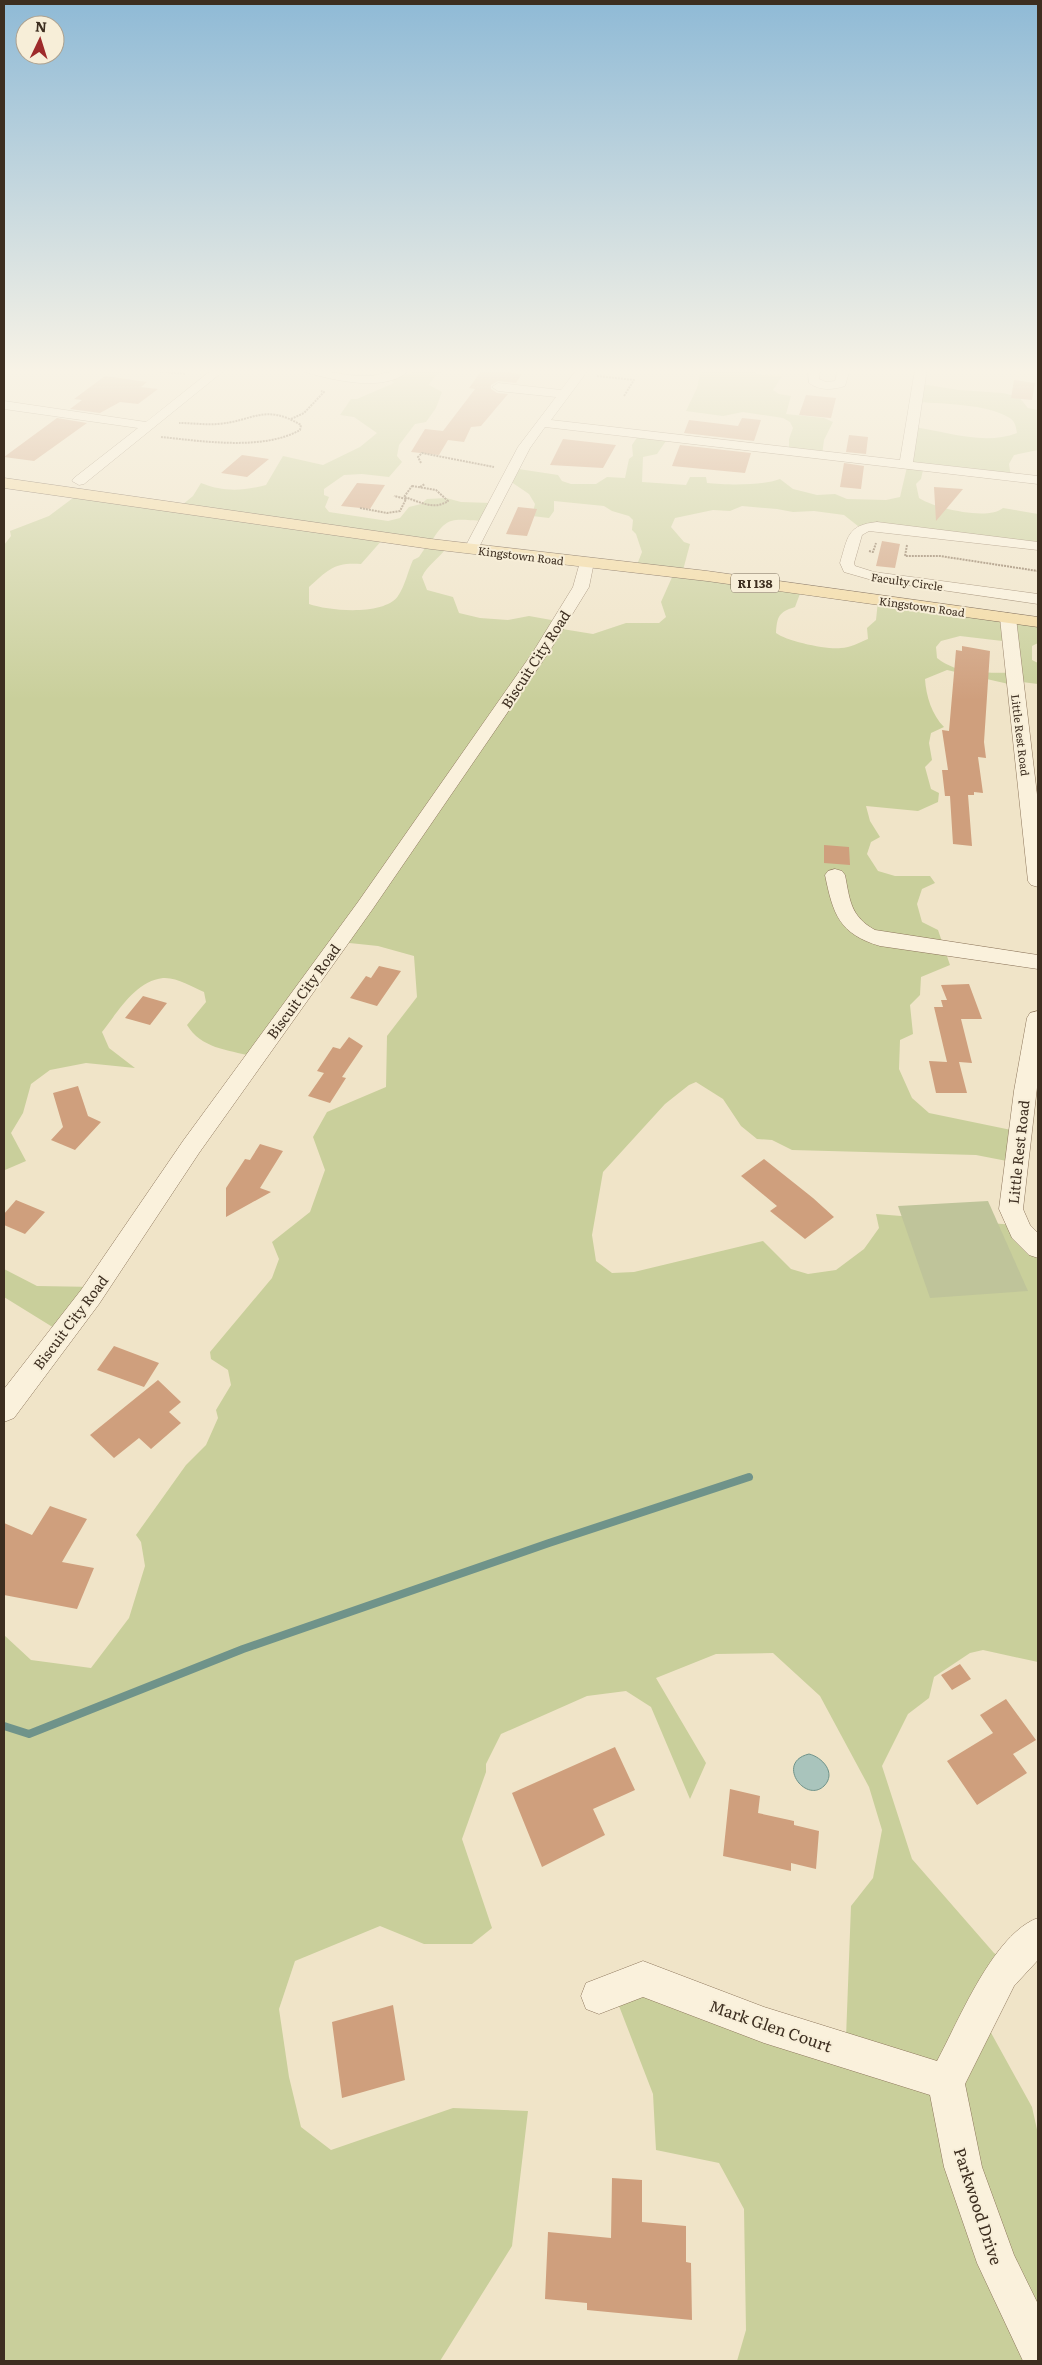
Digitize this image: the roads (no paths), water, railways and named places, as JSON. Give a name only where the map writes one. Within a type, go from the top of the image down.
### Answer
[{"type":"main road","name":"Kingstown Road","points":[[4,483],[190,511],[471,549],[706,576],[1038,622]]},
{"type":"street","points":[[471,549],[506,479]]},
{"type":"street","name":"Faculty Circle","points":[[1038,546],[876,526],[860,530],[854,538],[847,563],[849,568],[872,576],[1038,599]]},
{"type":"street","name":"Biscuit City Road","points":[[4,1410],[90,1297],[191,1147],[365,906],[521,682],[581,587],[587,562]]},
{"type":"street","name":"Little Rest Road","points":[[1008,618],[1038,882]]},
{"type":"street","points":[[835,875],[843,913],[851,926],[865,935],[880,939],[974,951],[1038,962]]},
{"type":"street","name":"Little Rest Road","points":[[1038,1018],[1025,1091],[1011,1209],[1020,1231],[1038,1248]]},
{"type":"street","points":[[946,2082],[1002,1974],[1038,1935]]},
{"type":"street","name":"Mark Glen Court","points":[[599,1996],[644,1979],[764,2025],[946,2082]]},
{"type":"street","name":"Parkwood Drive","points":[[946,2082],[966,2176],[997,2263],[1038,2347]]},
{"type":"water","points":[[809,1754],[819,1758],[828,1771],[828,1781],[817,1790],[809,1790],[802,1786],[794,1772],[794,1765],[799,1758]]},
{"type":"waterway","points":[[4,1726],[29,1734],[243,1649],[549,1543],[749,1477]]}]
